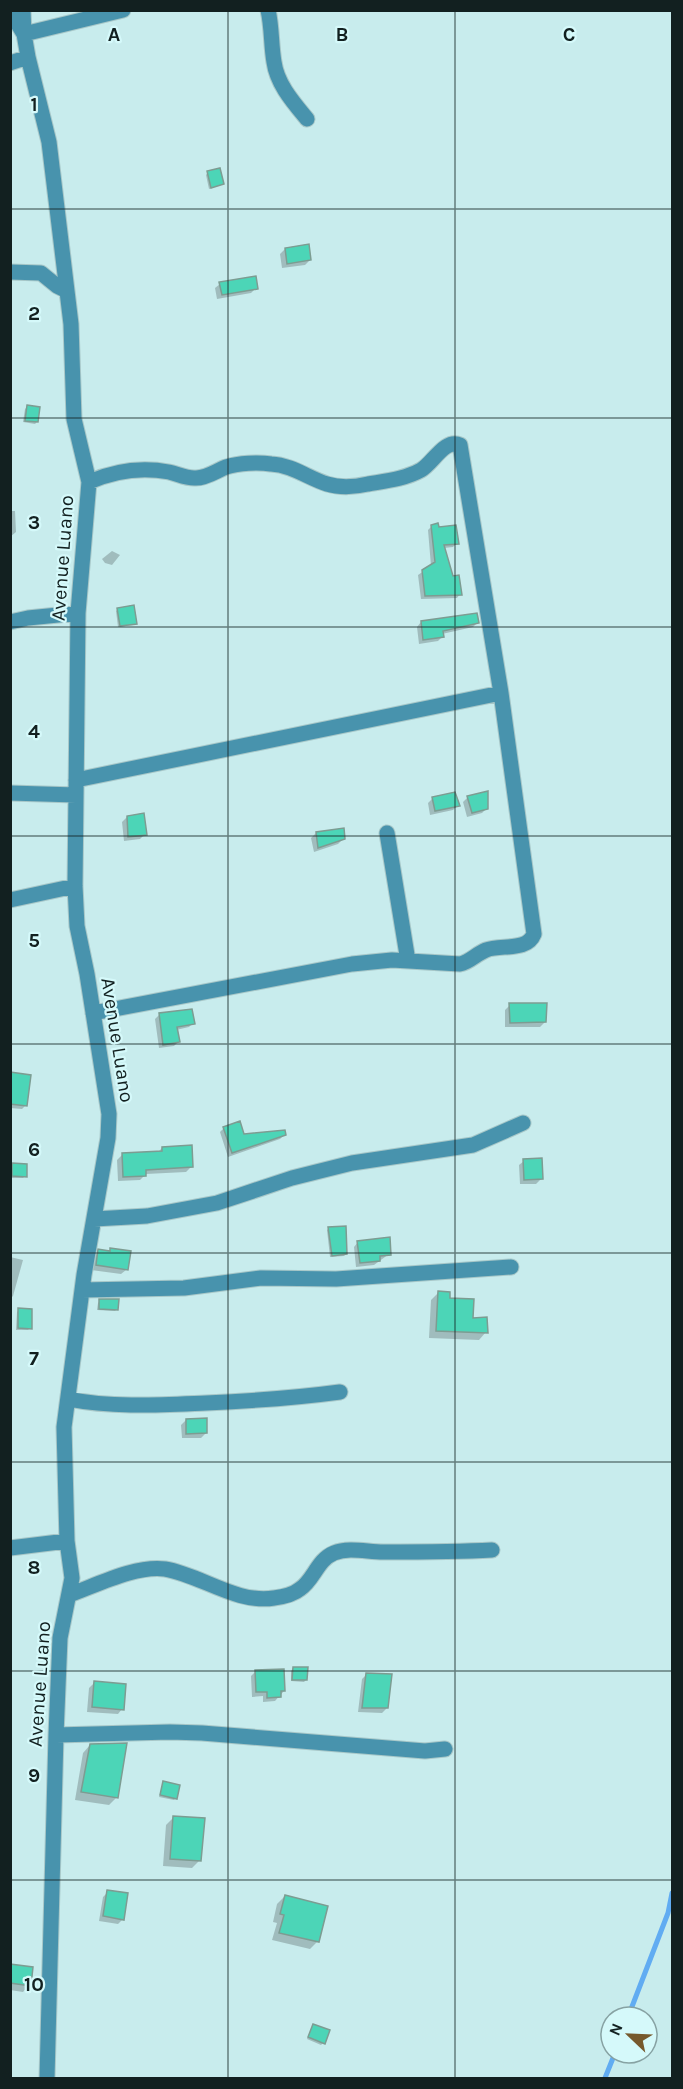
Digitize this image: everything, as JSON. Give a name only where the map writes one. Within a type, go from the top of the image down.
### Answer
[{"type":"street","name":"Avenue Luano","points":[[23,10],[28,57],[49,142],[71,324],[74,419],[89,482],[78,613],[75,886],[77,926],[109,1114],[108,1138],[82,1290],[64,1426],[67,1541],[72,1569],[60,1638],[47,2079]]},
{"type":"street","points":[[10,11],[24,34],[123,10]]},
{"type":"street","points":[[268,10],[274,66],[282,86],[307,119]]},
{"type":"street","points":[[10,63],[28,57]]},
{"type":"street","points":[[10,272],[41,273],[67,291]]},
{"type":"street","points":[[89,482],[117,472],[160,471],[196,478],[205,477],[229,466],[272,464],[292,468],[329,485],[360,486],[393,480],[414,473],[434,459],[448,444],[460,445],[501,693],[534,934],[532,940],[525,945],[492,948],[460,964],[392,960],[352,964],[93,1013]]},
{"type":"street","points":[[10,622],[78,613]]},
{"type":"street","points":[[10,793],[76,787],[501,693]]},
{"type":"street","points":[[387,833],[408,961]]},
{"type":"street","points":[[10,900],[75,886]]},
{"type":"street","points":[[94,1219],[147,1216],[217,1203],[292,1178],[352,1163],[473,1145],[523,1123]]},
{"type":"street","points":[[82,1290],[184,1288],[261,1278],[336,1279],[511,1267]]},
{"type":"street","points":[[68,1399],[106,1405],[150,1406],[292,1398],[340,1392]]},
{"type":"street","points":[[10,1548],[67,1541]]},
{"type":"street","points":[[69,1595],[128,1574],[149,1569],[164,1569],[236,1594],[272,1599],[301,1589],[325,1559],[333,1553],[349,1549],[369,1552],[492,1550]]},
{"type":"street","points":[[56,1735],[202,1733],[414,1750],[446,1749]]},
{"type":"building","points":[[220,168],[224,184],[211,188],[207,171]]},
{"type":"building","points":[[309,244],[311,260],[287,264],[285,248]]},
{"type":"building","points":[[256,276],[258,289],[222,295],[219,282]]},
{"type":"building","points":[[27,405],[40,407],[38,422],[25,421]]},
{"type":"building","points":[[438,523],[439,527],[456,525],[459,544],[444,545],[453,576],[459,575],[462,595],[425,596],[422,570],[435,562],[431,525]]},
{"type":"building","points":[[134,605],[137,624],[120,626],[117,608]]},
{"type":"building","points":[[477,613],[479,623],[443,631],[444,637],[423,640],[421,621]]},
{"type":"building","points":[[488,791],[488,809],[472,813],[467,796]]},
{"type":"building","points":[[455,792],[460,806],[435,811],[432,797]]},
{"type":"building","points":[[144,813],[147,835],[128,837],[127,816]]},
{"type":"building","points":[[344,828],[345,839],[318,848],[316,832]]},
{"type":"building","points":[[509,1003],[547,1003],[546,1022],[510,1023]]},
{"type":"building","points":[[192,1009],[195,1024],[177,1027],[180,1042],[163,1045],[159,1013]]},
{"type":"building","points":[[10,1072],[31,1075],[27,1106],[10,1104]]},
{"type":"building","points":[[240,1121],[244,1134],[285,1130],[286,1135],[232,1153],[223,1127]]},
{"type":"building","points":[[192,1145],[193,1167],[146,1170],[146,1176],[123,1177],[122,1153],[162,1151],[162,1147]]},
{"type":"building","points":[[542,1158],[543,1179],[524,1180],[523,1159]]},
{"type":"building","points":[[12,1163],[27,1164],[27,1177],[12,1176]]},
{"type":"building","points":[[346,1226],[347,1254],[332,1256],[328,1227]]},
{"type":"building","points":[[390,1237],[391,1255],[380,1256],[380,1261],[360,1263],[357,1241]]},
{"type":"building","points":[[110,1248],[131,1251],[128,1270],[96,1265],[98,1249],[110,1251]]},
{"type":"building","points":[[438,1291],[450,1292],[450,1298],[474,1299],[473,1318],[487,1317],[488,1333],[436,1331]]},
{"type":"building","points":[[99,1299],[119,1299],[118,1310],[99,1309]]},
{"type":"building","points":[[18,1308],[32,1309],[32,1329],[18,1328]]},
{"type":"building","points":[[207,1418],[207,1433],[186,1434],[186,1419]]},
{"type":"building","points":[[293,1667],[308,1667],[307,1680],[292,1680]]},
{"type":"building","points":[[284,1669],[285,1691],[281,1691],[281,1697],[267,1698],[267,1692],[256,1692],[255,1670]]},
{"type":"building","points":[[366,1673],[392,1674],[388,1708],[362,1708]]},
{"type":"building","points":[[94,1681],[126,1684],[124,1710],[92,1707]]},
{"type":"building","points":[[127,1743],[118,1798],[81,1792],[90,1744]]},
{"type":"building","points":[[163,1781],[180,1785],[177,1799],[160,1795]]},
{"type":"building","points":[[173,1816],[205,1818],[201,1861],[170,1859]]},
{"type":"building","points":[[107,1890],[128,1893],[124,1920],[103,1916]]},
{"type":"building","points":[[285,1895],[328,1906],[319,1942],[279,1933],[284,1915],[280,1914]]},
{"type":"building","points":[[10,1964],[33,1967],[31,1986],[10,1983]]},
{"type":"building","points":[[313,2024],[330,2030],[325,2044],[308,2037]]},
{"type":"waterway","points":[[633,2005],[668,1913],[672,1893]]},
{"type":"waterway","points":[[605,2078],[610,2065]]}]
